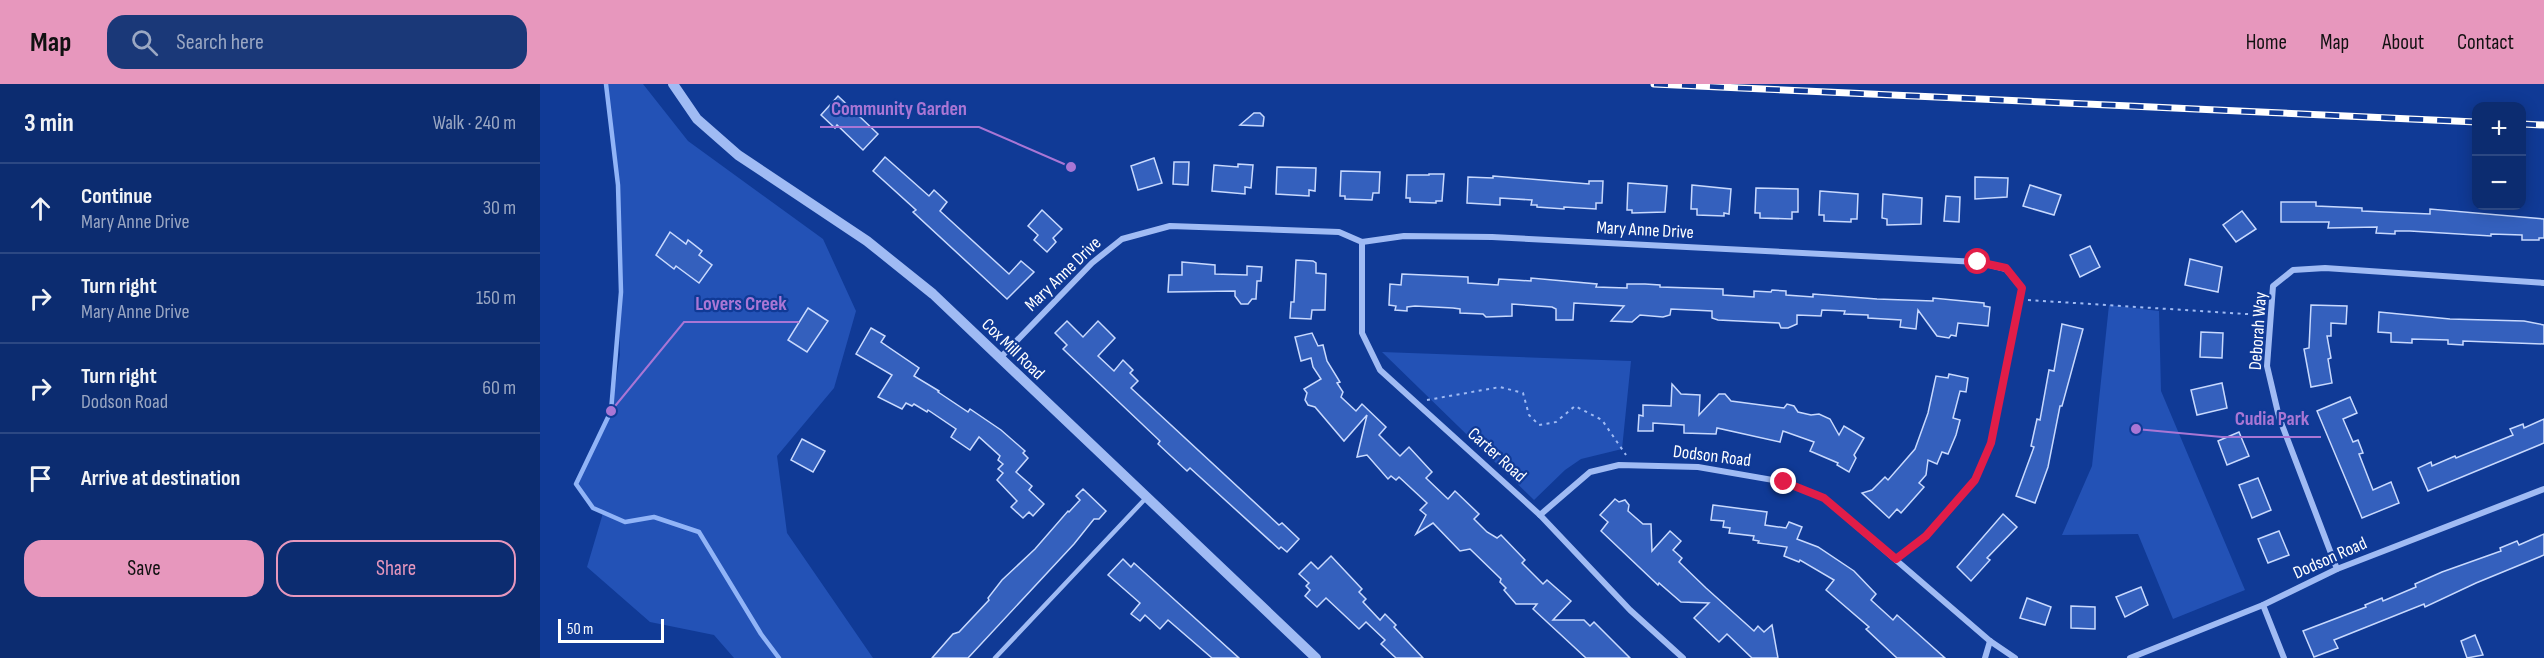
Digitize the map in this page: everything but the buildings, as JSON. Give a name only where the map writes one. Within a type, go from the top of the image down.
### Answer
[{"type":"street","name":"Cox Mill Road","points":[[673,84],[697,118],[738,155],[867,242],[933,294],[1316,658]]},
{"type":"street","name":"Mary Anne Drive","points":[[999,359],[1092,263],[1122,239],[1170,226],[1339,232],[1362,243],[1404,236],[1492,237],[1978,262],[2006,268],[2022,288],[2020,300]]},
{"type":"street","name":"Carter Road","points":[[1362,243],[1362,333],[1380,370],[1540,515],[1630,610],[1683,658]]},
{"type":"street","name":"Deborah Way","points":[[2337,569],[2279,417],[2267,366],[2273,286],[2293,270],[2325,268],[2544,283]]},
{"type":"street","points":[[1896,559],[1926,536],[1975,480],[1991,443],[2020,300]]},
{"type":"street","name":"Dodson Road","points":[[1540,515],[1590,472],[1619,465],[1698,467],[1784,482],[1824,498],[1990,641],[2014,658]]},
{"type":"street","name":"Dodson Road","points":[[2130,658],[2263,605],[2337,569],[2544,489]]},
{"type":"street","points":[[2263,605],[2284,658]]},
{"type":"street","points":[[1985,658],[1990,641]]},
{"type":"lane","points":[[996,658],[1146,498]]},
{"type":"path","points":[[2020,300],[2271,315]]},
{"type":"path","points":[[1416,402],[1500,387],[1522,393],[1529,415],[1539,425],[1556,422],[1575,406],[1602,420],[1633,465]]},
{"type":"shaded area","points":[[604,84],[643,84],[688,141],[823,239],[856,311],[834,388],[777,456],[787,533],[873,658],[734,658],[714,635],[650,622],[587,567],[603,513],[593,508],[576,484],[611,411],[620,355],[618,185]]},
{"type":"shaded area","points":[[2109,305],[2159,311],[2161,391],[2245,590],[2173,619],[2138,534],[2062,535],[2092,466]]},
{"type":"shaded area","points":[[1382,352],[1631,361],[1622,449],[1581,459],[1565,470],[1534,500]]},
{"type":"waterway","points":[[606,84],[618,185],[621,292],[611,411],[576,484],[593,508],[625,522],[654,517],[699,532],[761,634],[779,658]]},
{"type":"railway","points":[[1654,84],[2472,122]]},
{"type":"railway","points":[[2526,124],[2544,125]]},
{"type":"place","name":"Community Garden","points":[[1071,167]]},
{"type":"place","name":"Lovers Creek","points":[[611,411]]},
{"type":"place","name":"Cudia Park","points":[[2136,429]]},
{"type":"route","points":[[1784,482],[1824,498],[1896,559],[1926,536],[1975,480],[1991,443],[2022,288],[2006,268],[1978,262]]}]
